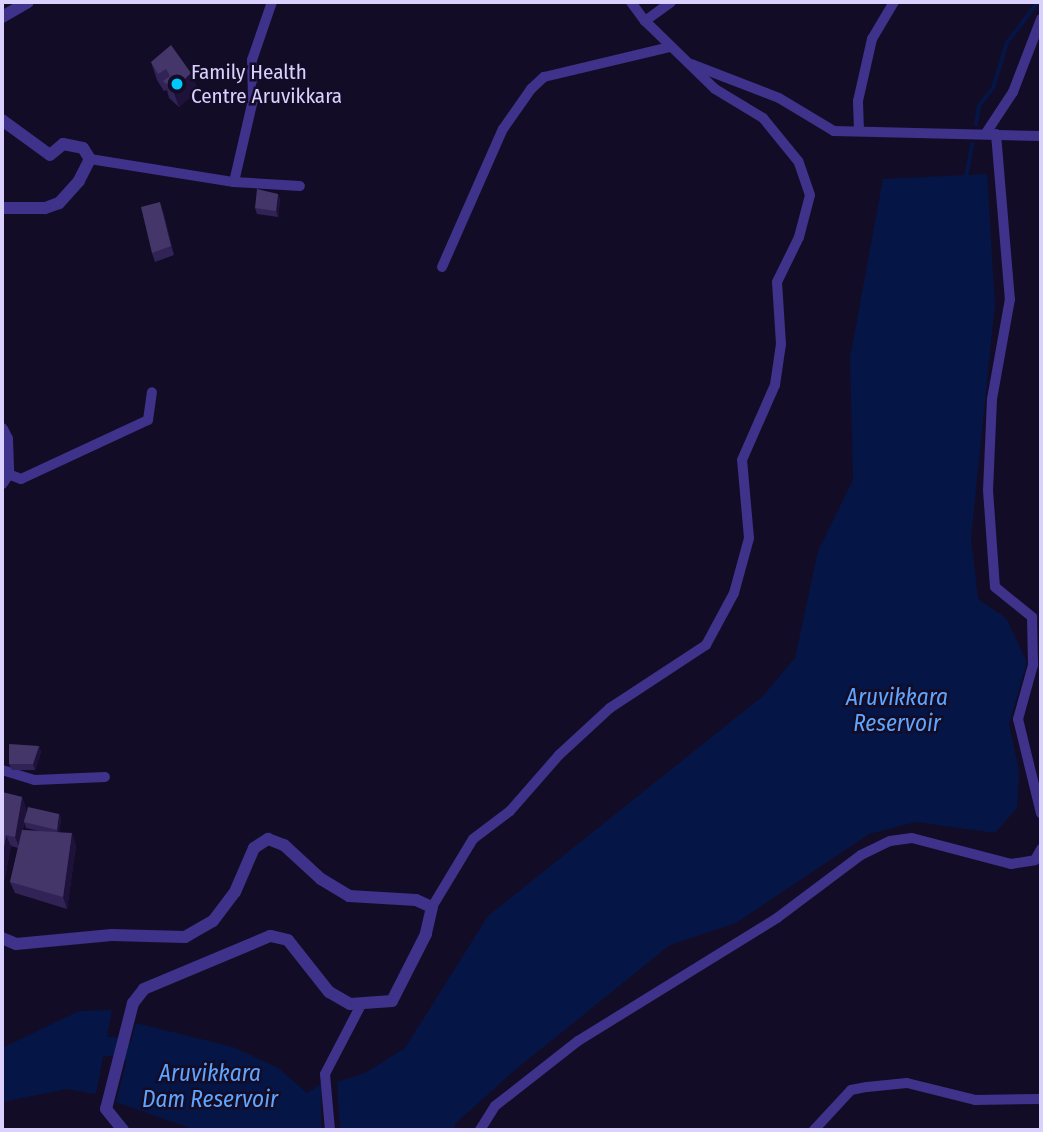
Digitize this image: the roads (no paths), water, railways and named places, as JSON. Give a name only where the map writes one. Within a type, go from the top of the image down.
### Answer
[{"type":"street","points":[[2,17],[29,2]]},
{"type":"street","points":[[234,181],[253,100],[252,60],[272,2]]},
{"type":"street","points":[[123,1130],[106,1109],[133,1003],[144,989],[270,936],[288,940],[329,992],[350,1004],[391,1001],[426,934],[432,906],[473,839],[510,811],[559,755],[610,708],[706,645],[734,593],[748,538],[742,460],[775,385],[781,344],[777,282],[799,237],[810,195],[799,162],[762,118],[715,89],[670,47],[631,2]]},
{"type":"street","points":[[645,21],[670,2]]},
{"type":"street","points":[[859,131],[858,101],[872,39],[894,2]]},
{"type":"street","points":[[1041,19],[1013,92],[991,134],[1010,299],[992,398],[988,490],[996,587],[1032,617],[1033,665],[1018,719],[1041,813]]},
{"type":"street","points":[[442,267],[503,129],[531,89],[544,77],[670,47]]},
{"type":"street","points":[[684,61],[779,98],[834,131],[1041,135]]},
{"type":"street","points":[[2,120],[50,155],[63,144],[83,148],[90,159],[234,181],[300,186]]},
{"type":"street","points":[[2,208],[31,209],[59,204],[79,181],[90,159]]},
{"type":"street","points":[[2,429],[7,439],[5,478],[21,479],[148,420],[152,392]]},
{"type":"street","points":[[2,770],[35,780],[105,777]]},
{"type":"street","points":[[480,1130],[495,1106],[578,1041],[777,918],[861,855],[890,841],[912,838],[1011,864],[1035,860],[1041,849]]},
{"type":"street","points":[[2,938],[16,944],[112,935],[185,937],[214,920],[235,892],[254,848],[268,839],[284,845],[321,879],[349,896],[416,900],[432,906]]},
{"type":"street","points":[[330,1130],[326,1073],[362,1003]]},
{"type":"street","points":[[814,1130],[851,1090],[867,1087],[907,1083],[975,1100],[1041,1099]]},
{"type":"water","name":"Aruvikkara Reservoir","points":[[987,174],[995,303],[971,538],[978,599],[1006,618],[1027,662],[1009,724],[1019,770],[1017,808],[995,833],[916,822],[869,834],[736,923],[670,945],[515,1070],[456,1123],[454,1130],[340,1130],[337,1082],[365,1073],[405,1048],[488,916],[763,696],[795,658],[818,551],[853,480],[850,358],[883,179]]},
{"type":"water","points":[[112,1010],[96,1094],[67,1089],[2,1102],[2,1048],[79,1011]]},
{"type":"water","name":"Aruvikkara Dam Reservoir","points":[[136,1023],[233,1047],[278,1068],[307,1093],[321,1084],[321,1130],[195,1130],[116,1102]]},
{"type":"waterway","points":[[976,125],[979,106],[993,88],[1007,43],[1038,2]]},
{"type":"waterway","points":[[966,177],[972,145]]},
{"type":"waterway","points":[[81,1046],[113,1046],[153,1058]]},
{"type":"place","name":"Family Health Centre Aruvikkara","points":[[177,84]]}]
